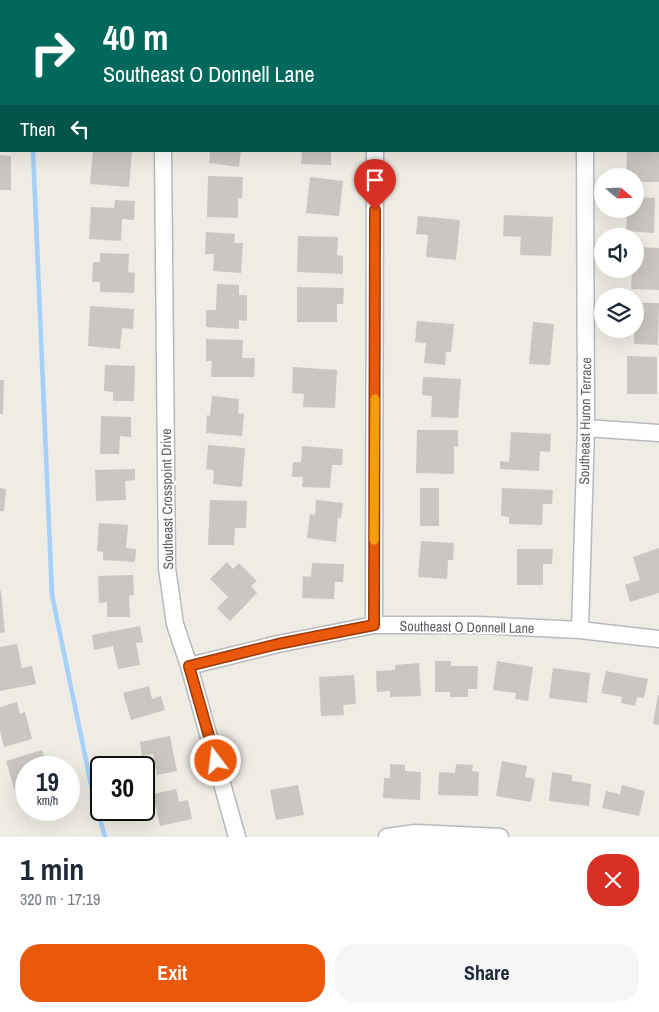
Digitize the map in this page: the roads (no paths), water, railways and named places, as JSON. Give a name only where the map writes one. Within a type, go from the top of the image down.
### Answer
[{"type":"street","name":"Southeast Crosspoint Drive","points":[[163,152],[167,568],[175,624],[189,666],[237,837]]},
{"type":"street","points":[[374,625],[375,152]]},
{"type":"street","name":"Southeast Huron Terrace","points":[[580,630],[586,428],[585,152]]},
{"type":"street","points":[[586,428],[659,434]]},
{"type":"street","name":"Southeast O Donnell Lane","points":[[189,666],[278,644],[374,625],[479,625],[580,630],[659,639]]},
{"type":"street","points":[[387,837],[416,833],[500,837]]},
{"type":"waterway","points":[[33,152],[52,595],[93,794],[105,837]]}]
